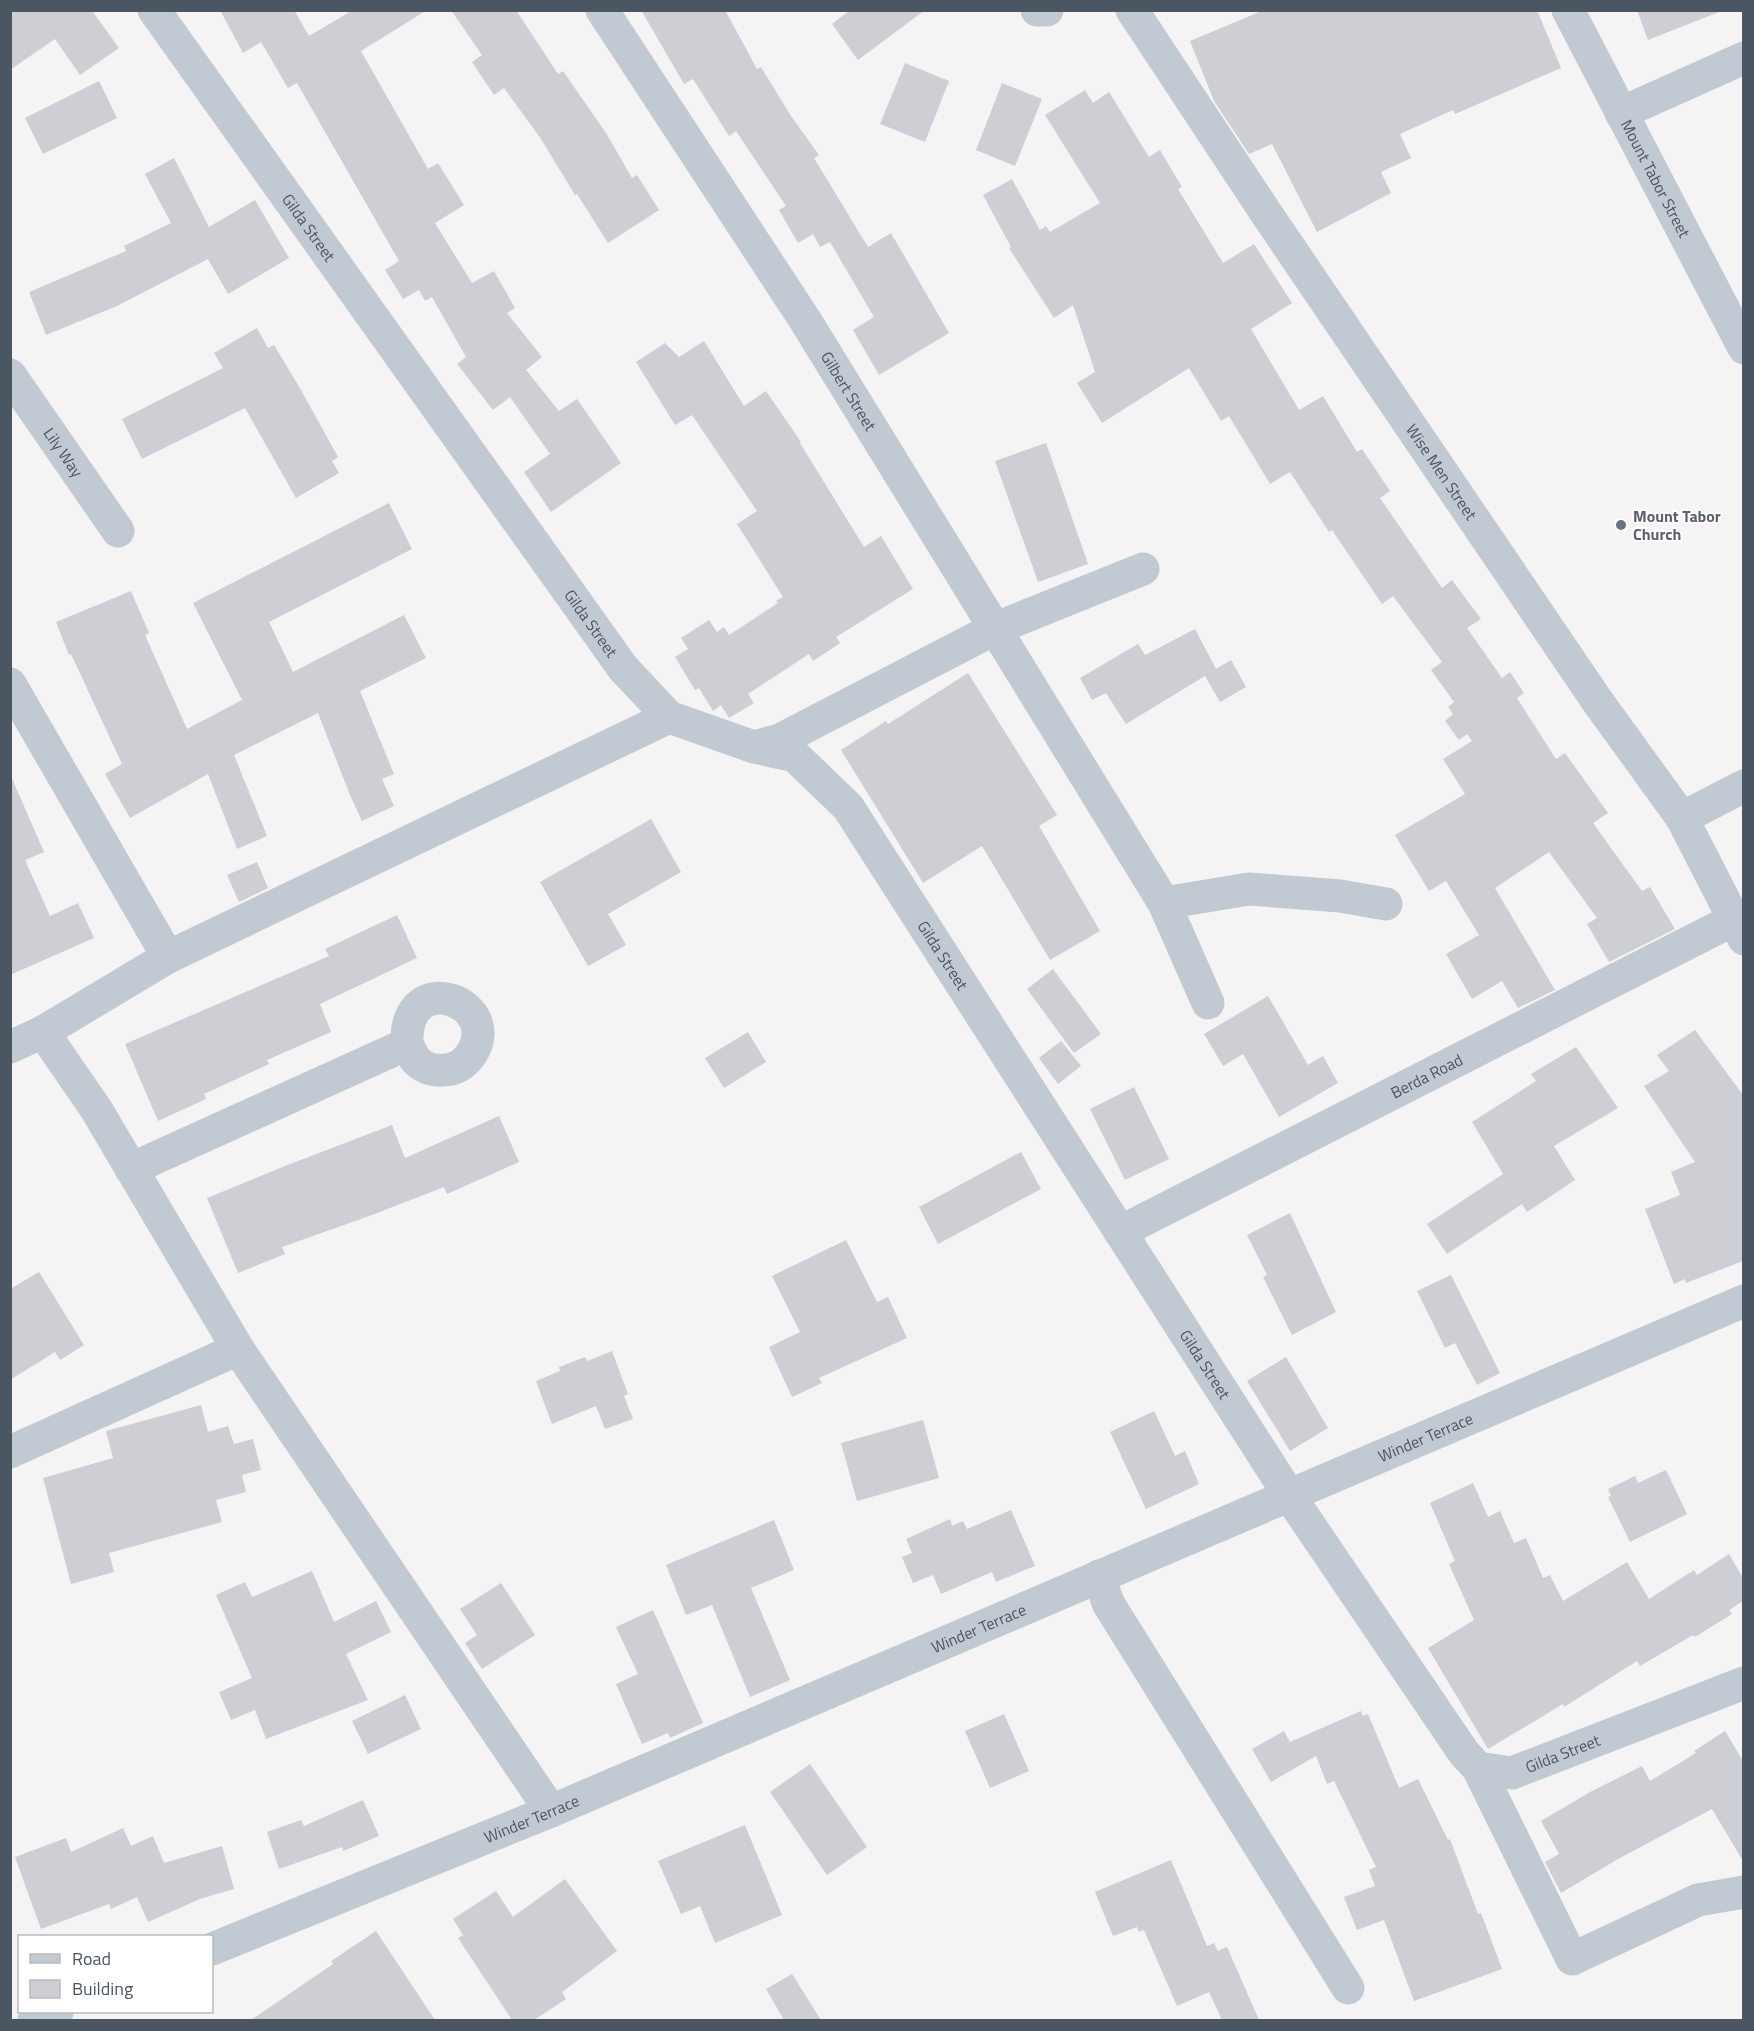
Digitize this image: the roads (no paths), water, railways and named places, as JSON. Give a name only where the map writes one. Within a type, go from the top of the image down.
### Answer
[{"type":"street","name":"Gilda Street","points":[[154,10],[623,668],[669,717],[754,747],[795,756],[848,807],[1289,1495],[1464,1754],[1478,1768],[1512,1773],[1743,1683]]},
{"type":"street","name":"Gilbert Street","points":[[602,10],[805,321],[1164,903],[1208,1003]]},
{"type":"street","points":[[1037,10],[1047,10]]},
{"type":"street","name":"Wise Men Street","points":[[1132,10],[1266,213],[1591,692],[1682,818],[1738,929]]},
{"type":"street","name":"Mount Tabor Street","points":[[1568,10],[1743,348]]},
{"type":"street","points":[[1622,113],[1743,58]]},
{"type":"street","name":"Lily Way","points":[[10,375],[118,531]]},
{"type":"street","points":[[754,747],[780,740],[994,629],[1143,569]]},
{"type":"street","points":[[10,684],[168,957]]},
{"type":"street","points":[[10,1047],[43,1032],[168,957],[669,717]]},
{"type":"street","points":[[1682,818],[1743,786]]},
{"type":"street","points":[[1164,903],[1249,889],[1340,896],[1386,904]]},
{"type":"street","name":"Berda Road","points":[[1120,1232],[1738,929]]},
{"type":"street","points":[[43,1032],[96,1109],[238,1349],[551,1811]]},
{"type":"street","points":[[131,1169],[407,1044]]},
{"type":"street","name":"Winder Terrace","points":[[213,1949],[551,1811],[1743,1301]]},
{"type":"street","points":[[10,1452],[238,1349]]},
{"type":"street","points":[[1099,1576],[1108,1603],[1347,1988]]},
{"type":"street","points":[[1478,1768],[1572,1959],[1698,1900],[1743,1892]]},
{"type":"street","points":[[34,2020],[54,2013]]},
{"type":"place","name":"Mount Tabor Church","points":[[1621,525]]}]
